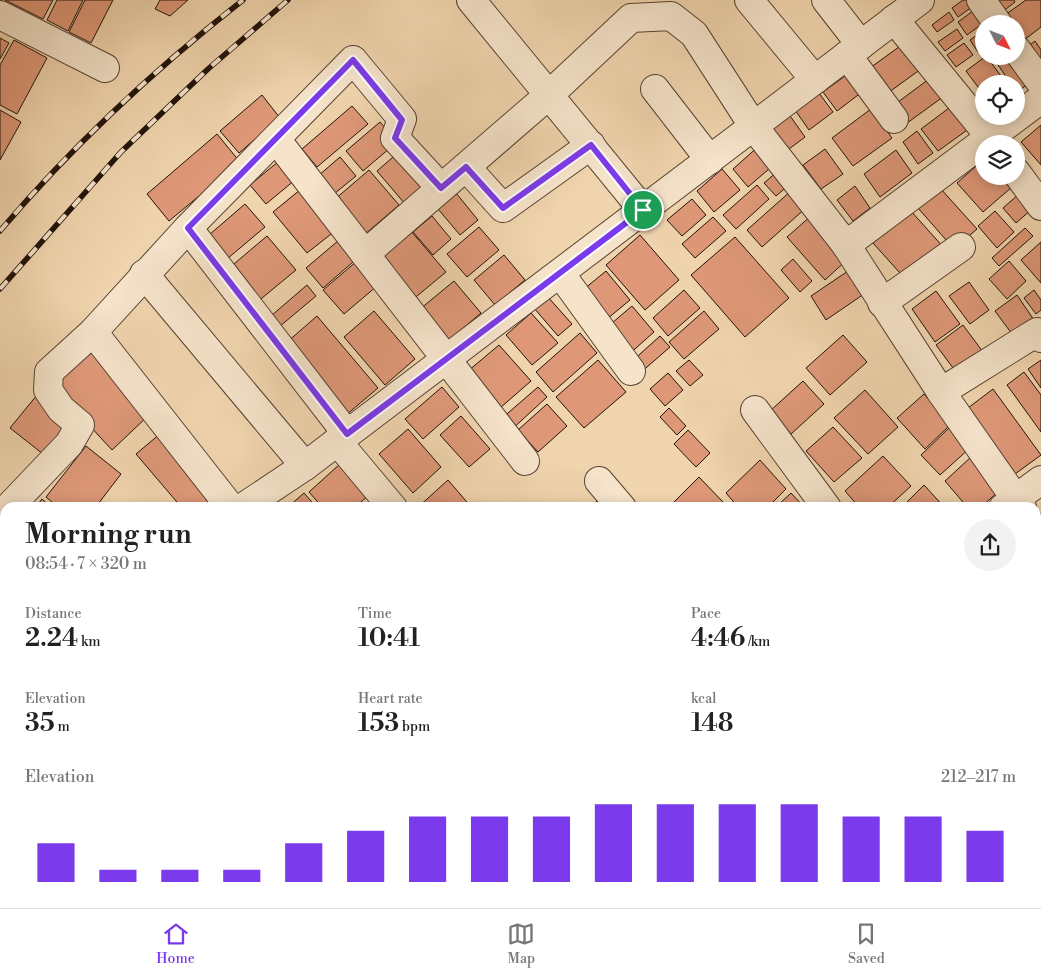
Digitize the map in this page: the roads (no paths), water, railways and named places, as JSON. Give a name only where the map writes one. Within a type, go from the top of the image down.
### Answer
[{"type":"street","points":[[471,0],[550,94],[643,210]]},
{"type":"street","points":[[749,0],[815,80]]},
{"type":"street","points":[[826,0],[894,119]]},
{"type":"street","points":[[981,0],[992,15]]},
{"type":"street","points":[[251,502],[305,466],[754,127],[907,7],[990,135]]},
{"type":"street","points":[[0,15],[105,68]]},
{"type":"street","points":[[365,254],[550,94],[631,18],[671,16],[694,34],[754,127],[846,245],[1012,502]]},
{"type":"street","points":[[14,502],[69,444],[80,425],[61,409],[48,390],[49,372],[93,332],[144,274],[353,60],[402,120],[395,138],[441,188]]},
{"type":"street","points":[[1025,61],[1041,83]]},
{"type":"street","points":[[654,89],[710,160]]},
{"type":"street","points":[[998,135],[1041,99]]},
{"type":"street","points":[[276,138],[445,360],[525,461]]},
{"type":"street","points":[[466,167],[503,208],[591,145]]},
{"type":"street","points":[[846,245],[975,152]]},
{"type":"street","points":[[1025,184],[1041,206]]},
{"type":"street","points":[[188,228],[389,502]]},
{"type":"street","points":[[882,303],[961,248]]},
{"type":"street","points":[[560,272],[631,371]]},
{"type":"street","points":[[144,274],[305,466]]},
{"type":"street","points":[[93,332],[226,502]]},
{"type":"street","points":[[941,392],[1037,332],[1041,338]]},
{"type":"street","points":[[755,410],[823,502]]},
{"type":"street","points":[[1015,502],[1041,480]]},
{"type":"street","points":[[599,481],[617,502]]},
{"type":"railway","points":[[0,231],[56,168],[116,109],[178,53],[243,0]]},
{"type":"railway","points":[[0,289],[121,152],[208,69],[288,0]]}]
